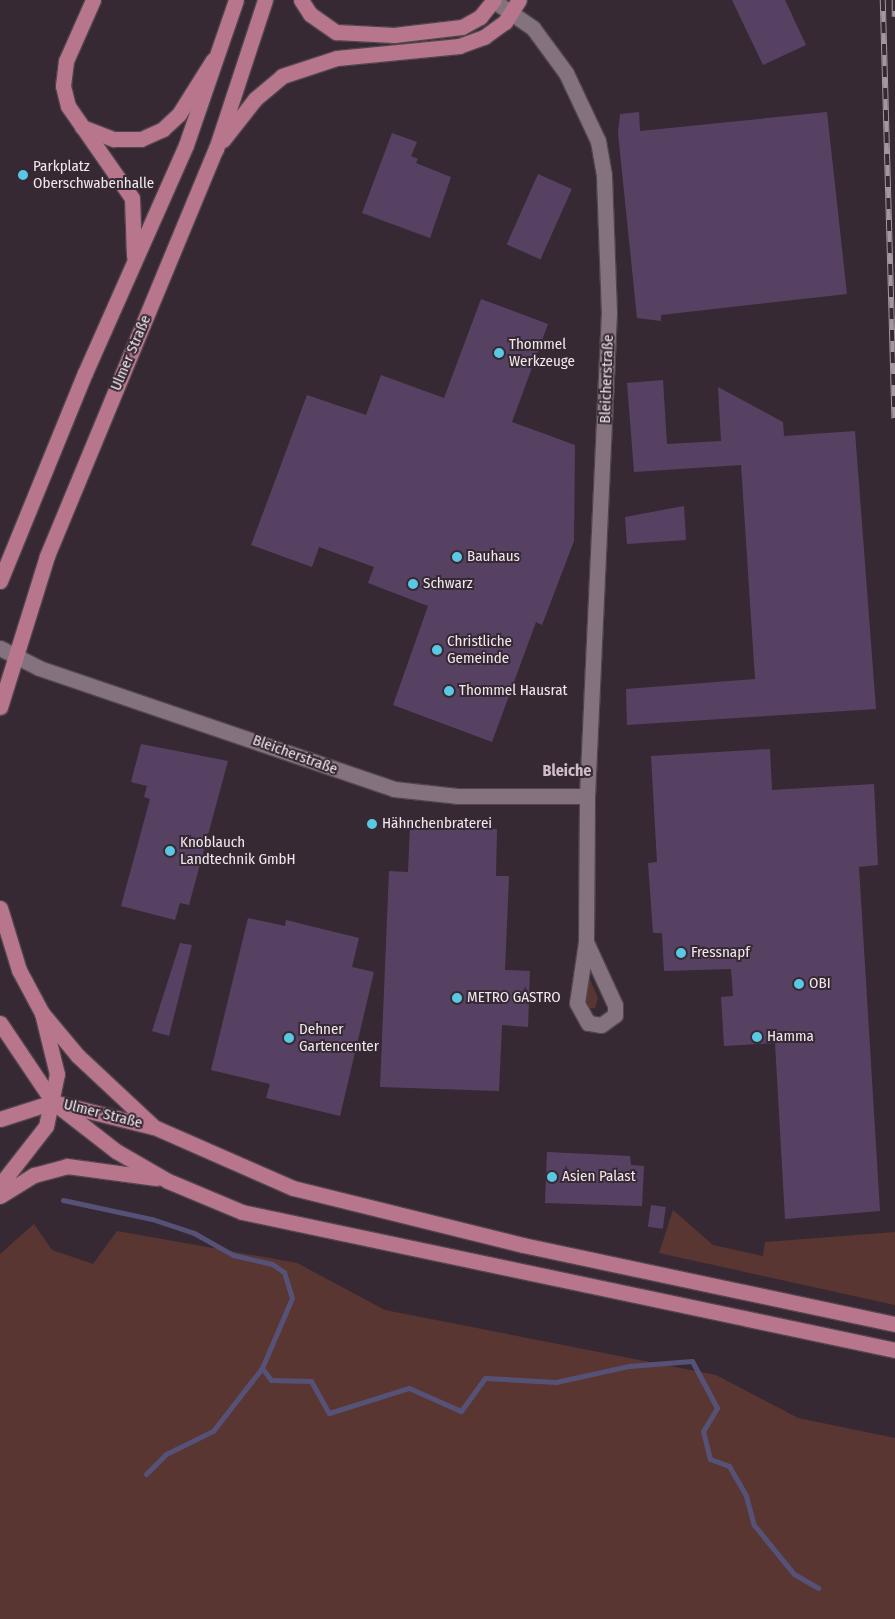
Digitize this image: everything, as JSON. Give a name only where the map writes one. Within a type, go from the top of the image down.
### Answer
[{"type":"main road","points":[[93,0],[65,69],[68,106],[132,198],[135,260]]},
{"type":"main road","points":[[0,581],[135,260],[186,145],[223,47],[236,0]]},
{"type":"main road","name":"Ulmer Straße","points":[[0,707],[47,556],[216,149],[265,0]]},
{"type":"main road","points":[[301,0],[310,14],[336,32],[394,35],[462,27],[494,1]]},
{"type":"main road","points":[[216,149],[255,99],[282,76],[337,58],[459,46],[484,37],[516,6]]},
{"type":"main road","points":[[82,127],[114,139],[141,139],[163,129],[179,114],[223,47]]},
{"type":"main road","name":"Ulmer Straße","points":[[0,908],[19,970],[42,1013],[57,1074],[53,1102],[46,1126],[0,1185]]},
{"type":"main road","points":[[42,1013],[78,1056],[154,1127],[221,1160],[312,1192],[523,1245],[895,1324]]},
{"type":"main road","points":[[0,1024],[53,1102],[116,1151],[168,1181],[242,1212],[895,1350]]},
{"type":"main road","name":"Ulmer Straße","points":[[0,1119],[53,1102],[154,1127]]},
{"type":"main road","points":[[0,1196],[34,1175],[68,1166],[168,1181]]},
{"type":"street","name":"Bleicherstraße","points":[[494,1],[516,6],[549,46],[568,77],[598,141],[604,175],[609,313],[604,500],[587,796],[586,942],[577,1003],[588,1023],[601,1025],[614,1016],[615,1005],[586,942]]},
{"type":"street","name":"Bleicherstraße","points":[[0,648],[14,658],[394,789],[457,796],[587,796]]},
{"type":"shaded area","points":[[588,975],[598,998],[595,1008],[589,1008],[586,999]]},
{"type":"shaded area","points":[[673,1210],[713,1245],[763,1256],[765,1242],[895,1232],[895,1305],[659,1253]]},
{"type":"shaded area","points":[[34,1224],[52,1250],[93,1264],[117,1231],[297,1263],[385,1310],[716,1375],[798,1418],[895,1438],[895,1619],[0,1619],[0,1254]]},
{"type":"building","points":[[732,0],[785,0],[806,45],[763,65]]},
{"type":"building","points":[[639,112],[640,131],[827,112],[847,294],[661,315],[661,321],[637,318],[618,133],[620,114]]},
{"type":"building","points":[[392,133],[417,142],[411,156],[418,159],[416,163],[451,177],[430,238],[362,213]]},
{"type":"building","points":[[538,174],[572,189],[540,259],[507,244]]},
{"type":"building","name":"Bauhaus","points":[[481,299],[548,324],[512,422],[575,445],[574,541],[542,625],[536,622],[492,742],[393,705],[428,606],[368,583],[374,567],[319,547],[312,567],[251,545],[307,395],[366,415],[381,375],[444,398]]},
{"type":"building","points":[[663,380],[667,444],[721,441],[718,387],[783,422],[784,436],[855,431],[876,709],[627,725],[626,689],[755,679],[741,465],[634,472],[627,383]]},
{"type":"building","points":[[684,506],[686,540],[627,544],[625,517]]},
{"type":"building","name":"Knoblauch Landtechnik GmbH","points":[[141,744],[228,761],[189,905],[180,903],[175,920],[121,906],[150,799],[144,797],[147,786],[131,782]]},
{"type":"building","name":"OBI","points":[[770,749],[772,790],[874,784],[878,865],[859,867],[880,1211],[785,1219],[775,1043],[724,1046],[721,997],[733,996],[731,969],[664,971],[662,933],[653,933],[648,863],[657,862],[651,756]]},
{"type":"building","name":"METRO GASTRO","points":[[410,826],[497,829],[496,876],[509,876],[505,970],[530,971],[528,1027],[502,1025],[499,1091],[380,1087],[389,871],[408,872]]},
{"type":"building","name":"Dehner Gartencenter","points":[[248,918],[285,926],[286,920],[359,938],[352,967],[374,972],[340,1116],[266,1098],[270,1084],[211,1070]]},
{"type":"building","points":[[180,943],[192,945],[169,1036],[152,1031]]},
{"type":"building","points":[[547,1152],[630,1156],[631,1165],[644,1166],[642,1206],[545,1203]]},
{"type":"building","points":[[651,1205],[666,1207],[663,1229],[648,1227]]},
{"type":"waterway","points":[[63,1200],[152,1219],[194,1233],[233,1255],[272,1264],[284,1272],[292,1298],[262,1368],[271,1380],[311,1381],[329,1413],[409,1388],[461,1411],[485,1378],[556,1382],[629,1366],[692,1361],[717,1408],[703,1431],[710,1459],[729,1466],[746,1496],[754,1525],[794,1574],[818,1588]]},
{"type":"waterway","points":[[146,1474],[166,1454],[213,1431],[262,1368]]},
{"type":"railway","points":[[883,0],[895,419]]},
{"type":"railway","points":[[895,0],[895,17]]},
{"type":"place","name":"Parkplatz Oberschwabenhalle","points":[[23,175]]},
{"type":"place","name":"Thommel Werkzeuge","points":[[499,353]]},
{"type":"place","name":"Bauhaus","points":[[457,557]]},
{"type":"place","name":"Schwarz","points":[[413,584]]},
{"type":"place","name":"Christliche Gemeinde","points":[[437,650]]},
{"type":"place","name":"Thommel Hausrat","points":[[449,691]]},
{"type":"place","name":"Hähnchenbraterei","points":[[372,824]]},
{"type":"place","name":"Knoblauch Landtechnik GmbH","points":[[170,851]]},
{"type":"place","name":"Fressnapf","points":[[681,953]]},
{"type":"place","name":"OBI","points":[[799,984]]},
{"type":"place","name":"METRO GASTRO","points":[[457,998]]},
{"type":"place","name":"Hamma","points":[[757,1037]]},
{"type":"place","name":"Dehner Gartencenter","points":[[289,1038]]},
{"type":"place","name":"Asien Palast","points":[[552,1177]]},
{"type":"district","name":"Bleiche","points":[[567,771]]}]
